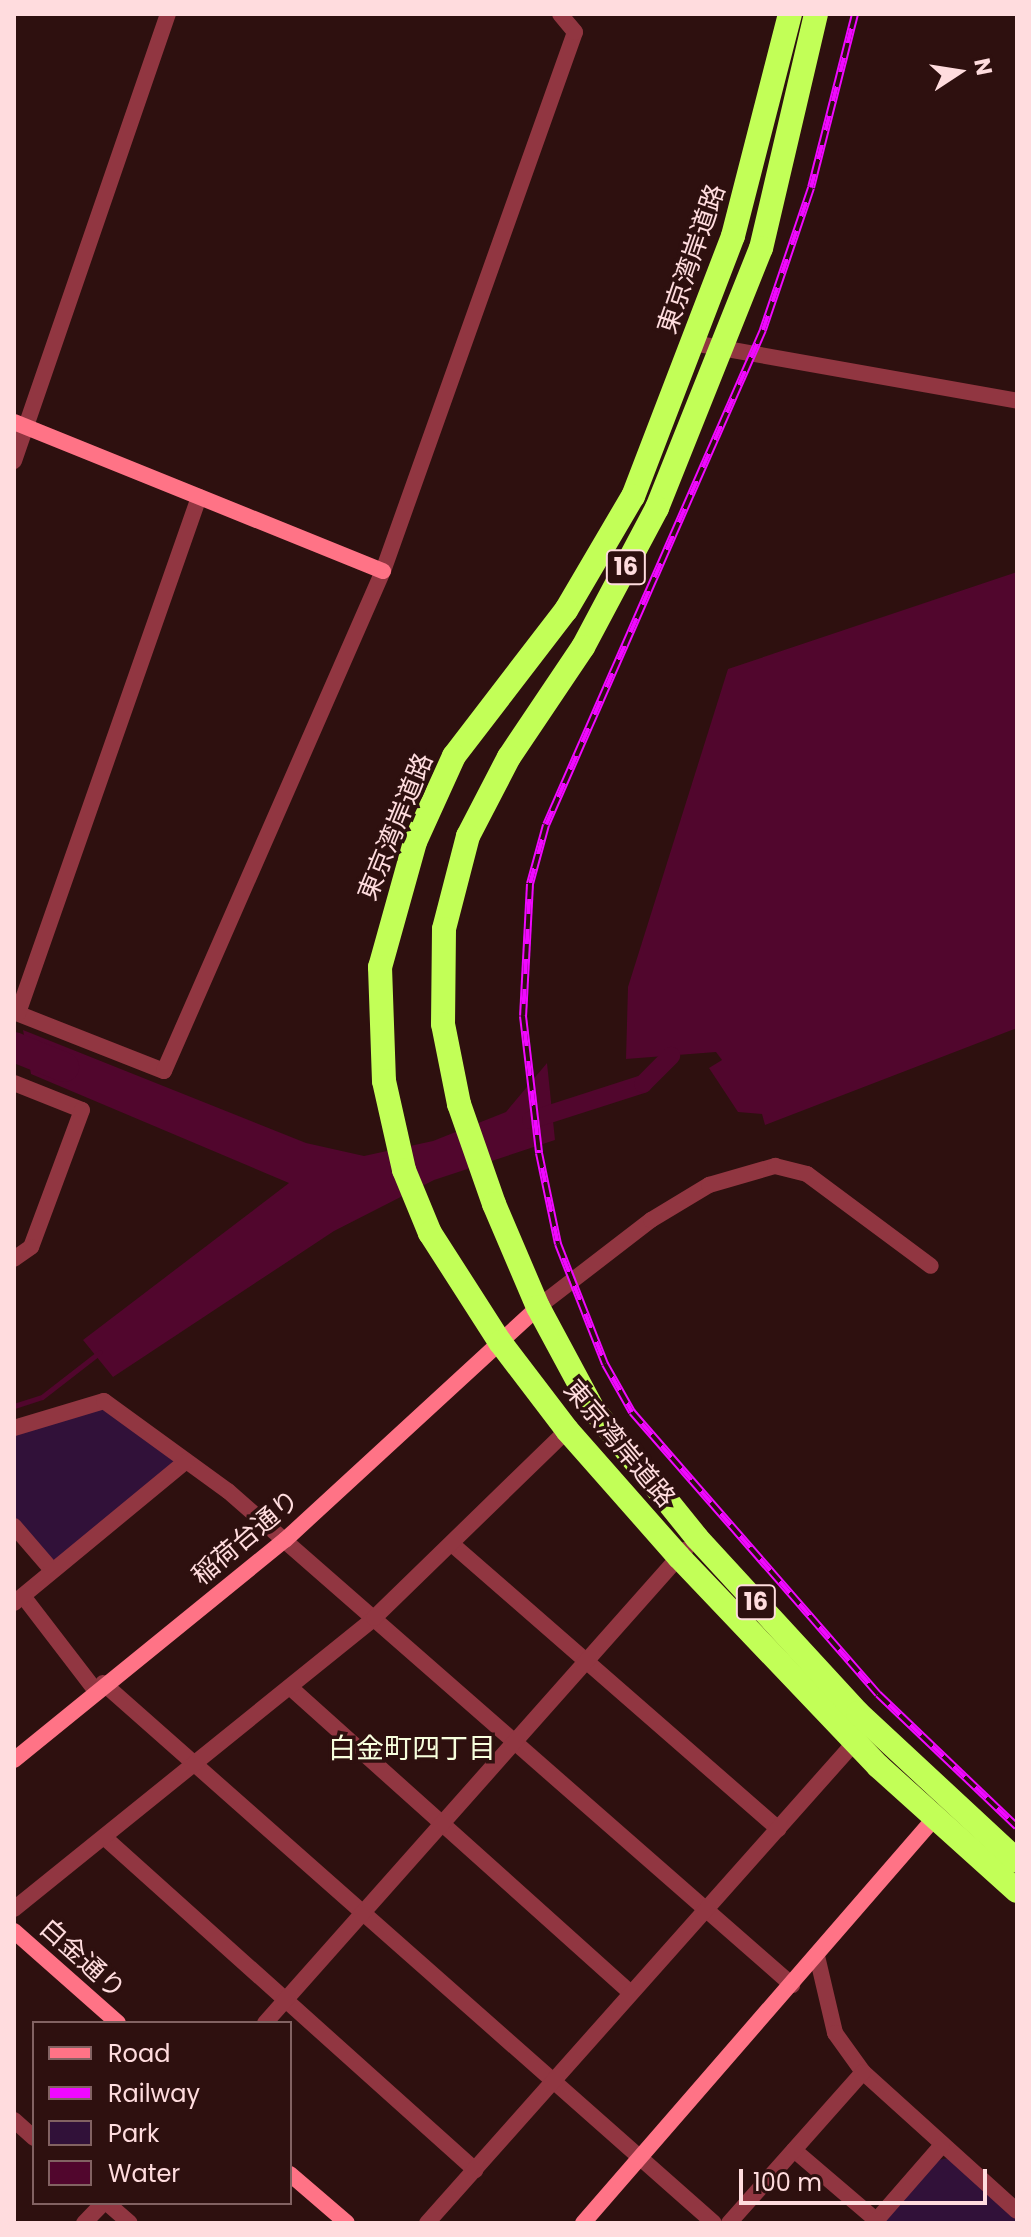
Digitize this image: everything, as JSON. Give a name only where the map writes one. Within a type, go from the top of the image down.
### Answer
[{"type":"highway","name":"東京湾岸道路","points":[[790,14],[733,236],[693,343],[605,550],[566,610],[461,745],[415,842],[380,967],[378,1027],[391,1124],[430,1233],[500,1342],[567,1430],[679,1557],[933,1820],[1017,1891]]},
{"type":"highway","name":"東京湾岸道路","points":[[816,14],[761,248],[723,349],[657,508],[583,647],[478,809],[463,850],[444,929],[440,991],[459,1104],[499,1215],[538,1307],[593,1409],[697,1538],[858,1713],[1017,1861]]},
{"type":"street","points":[[14,461],[20,424],[168,14]]},
{"type":"street","points":[[199,497],[16,1012],[164,1071],[383,571],[575,32],[560,14]]},
{"type":"street","points":[[693,343],[1017,401]]},
{"type":"street","points":[[20,424],[383,571]]},
{"type":"street","points":[[14,1083],[82,1110],[31,1247],[14,1259]]},
{"type":"street","points":[[538,1307],[651,1220],[709,1185],[775,1166],[807,1174],[931,1266]]},
{"type":"street","name":"稲荷台通り","points":[[14,1760],[99,1686],[285,1540],[538,1307]]},
{"type":"street","points":[[14,1428],[104,1401],[285,1540],[792,1985]]},
{"type":"street","points":[[14,1909],[292,1689],[374,1618],[453,1545],[567,1430]]},
{"type":"street","points":[[186,1461],[19,1599],[99,1686],[198,1762],[714,2223]]},
{"type":"street","points":[[14,1526],[52,1570]]},
{"type":"street","points":[[267,2021],[583,1660],[697,1538]]},
{"type":"street","points":[[453,1545],[778,1829]]},
{"type":"street","points":[[292,1689],[631,1993]]},
{"type":"street","points":[[427,2223],[855,1742]]},
{"type":"street","points":[[583,2223],[642,2160],[933,1820]]},
{"type":"street","points":[[104,1837],[475,2170]]},
{"type":"street","name":"白金通り","points":[[14,1931],[116,2021]]},
{"type":"street","points":[[817,1956],[835,2033],[863,2072],[1017,2211]]},
{"type":"street","points":[[729,2223],[863,2072]]},
{"type":"street","points":[[14,2120],[32,2136]]},
{"type":"street","points":[[794,2150],[876,2222],[942,2145]]},
{"type":"street","points":[[292,2176],[347,2223]]},
{"type":"street","points":[[84,2223],[103,2205]]},
{"type":"street","points":[[108,2205],[130,2223]]},
{"type":"green space","points":[[104,1401],[186,1461],[52,1570],[14,1526],[14,1428]]},
{"type":"green space","points":[[949,2158],[1017,2217],[1017,2223],[883,2223],[938,2160]]},
{"type":"water","points":[[1017,572],[1017,1028],[765,1125],[762,1114],[738,1112],[709,1068],[722,1060],[716,1052],[626,1059],[628,987],[728,669]]},
{"type":"water","points":[[23,1030],[306,1143],[364,1156],[433,1141],[506,1112],[547,1063],[555,1140],[434,1180],[334,1231],[113,1377],[83,1340],[289,1183],[31,1074]]},
{"type":"waterway","points":[[14,1047],[64,1067]]},
{"type":"waterway","points":[[531,1120],[643,1084],[671,1056]]},
{"type":"waterway","points":[[14,1406],[42,1397],[100,1352]]},
{"type":"railway","points":[[855,14],[811,188],[763,330],[546,825],[530,884],[523,1016],[539,1153],[558,1244],[605,1364],[632,1412],[878,1694],[1017,1827]]},
{"type":"district","name":"白金町四丁目","points":[[412,1749]]}]
